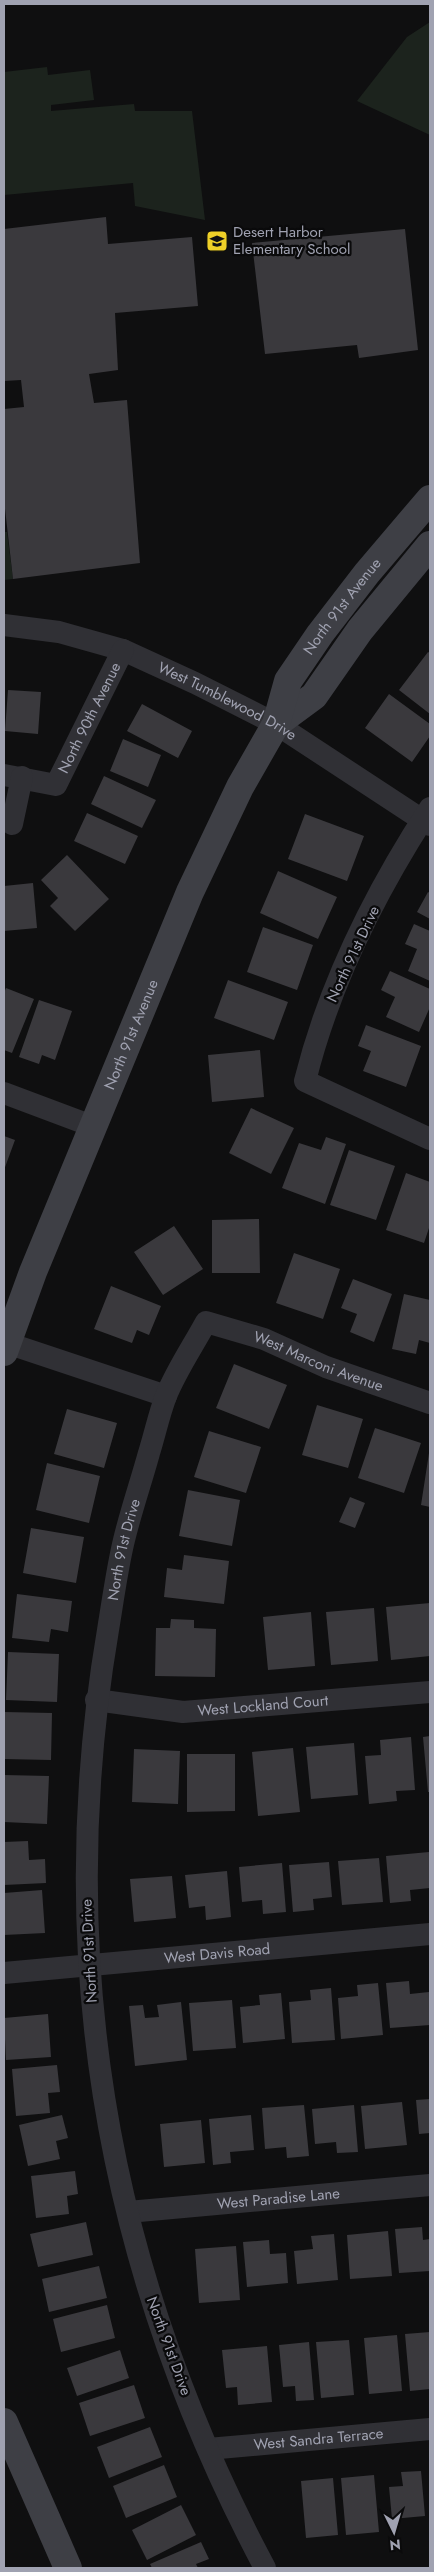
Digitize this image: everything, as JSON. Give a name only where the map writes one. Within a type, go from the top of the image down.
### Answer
[{"type":"main road","name":"North 91st Avenue","points":[[5,1345],[92,1126],[208,851],[240,787],[276,724],[288,681],[320,634],[367,573],[430,499]]},
{"type":"main road","name":"North 91st Avenue","points":[[276,724],[314,696],[366,622],[430,545]]},
{"type":"main road","points":[[4,2422],[68,2568]]},
{"type":"street","name":"West Tumblewood Drive","points":[[4,626],[59,632],[123,650],[195,683],[276,724],[427,817]]},
{"type":"street","name":"North 90th Avenue","points":[[13,776],[56,786],[123,650]]},
{"type":"street","points":[[12,824],[13,776]]},
{"type":"street","name":"North 91st Drive","points":[[427,817],[359,933],[317,1034],[305,1081],[430,1139]]},
{"type":"street","points":[[4,1093],[92,1126]]},
{"type":"street","name":"North 91st Drive","points":[[206,1322],[166,1396],[124,1541],[96,1700],[89,1794],[86,1911],[88,1966],[99,2076],[112,2150],[157,2321],[208,2449],[265,2568]]},
{"type":"street","name":"West Marconi Avenue","points":[[206,1322],[264,1339],[326,1367],[430,1403]]},
{"type":"street","points":[[5,1345],[166,1396]]},
{"type":"street","name":"West Lockland Court","points":[[96,1700],[183,1712],[430,1692]]},
{"type":"street","name":"West Davis Road","points":[[4,1973],[430,1934]]},
{"type":"street","name":"West Paradise Lane","points":[[128,2212],[430,2185]]},
{"type":"street","name":"West Sandra Terrace","points":[[208,2449],[430,2429]]},
{"type":"shaded area","points":[[430,22],[430,135],[357,101],[407,37]]},
{"type":"shaded area","points":[[47,67],[48,75],[90,70],[94,100],[51,105],[51,111],[134,104],[135,111],[192,111],[205,220],[135,206],[133,183],[4,195],[4,72]]},
{"type":"shaded area","points":[[4,532],[7,532],[13,579],[4,580]]},
{"type":"building","points":[[106,217],[108,244],[192,237],[198,306],[115,313],[118,370],[89,374],[94,403],[127,400],[140,563],[13,579],[4,500],[4,409],[24,407],[21,380],[4,381],[4,229]]},
{"type":"building","points":[[405,229],[418,350],[359,358],[357,345],[265,354],[252,243]]},
{"type":"building","points":[[428,652],[430,653],[430,714],[399,690]]},
{"type":"building","points":[[8,690],[41,692],[38,734],[5,731]]},
{"type":"building","points":[[389,694],[430,724],[430,736],[412,762],[365,728]]},
{"type":"building","points":[[142,704],[192,731],[178,758],[127,731]]},
{"type":"building","points":[[123,739],[161,755],[148,787],[110,771]]},
{"type":"building","points":[[104,776],[156,800],[142,828],[91,804]]},
{"type":"building","points":[[87,813],[138,836],[125,864],[74,841]]},
{"type":"building","points":[[305,814],[364,836],[347,881],[288,859]]},
{"type":"building","points":[[67,855],[109,899],[75,931],[50,906],[58,898],[41,880]]},
{"type":"building","points":[[278,871],[337,897],[318,939],[260,913]]},
{"type":"building","points":[[33,883],[37,928],[4,931],[4,886]]},
{"type":"building","points":[[428,892],[430,893],[430,919],[417,912]]},
{"type":"building","points":[[414,924],[430,931],[430,981],[408,971],[417,949],[405,944]]},
{"type":"building","points":[[263,927],[313,945],[297,990],[247,972]]},
{"type":"building","points":[[390,971],[430,989],[430,1007],[419,1032],[386,1017],[395,997],[381,990]]},
{"type":"building","points":[[228,980],[288,1002],[274,1040],[214,1018]]},
{"type":"building","points":[[6,988],[34,999],[12,1053],[4,1050],[4,993]]},
{"type":"building","points":[[39,1000],[72,1011],[55,1060],[42,1055],[39,1064],[19,1057]]},
{"type":"building","points":[[366,1025],[421,1046],[406,1087],[363,1071],[371,1051],[358,1046]]},
{"type":"building","points":[[260,1050],[264,1097],[212,1102],[208,1055]]},
{"type":"building","points":[[251,1108],[294,1128],[271,1174],[229,1153]]},
{"type":"building","points":[[4,1136],[15,1140],[4,1170]]},
{"type":"building","points":[[326,1137],[346,1144],[325,1204],[282,1188],[299,1143],[321,1150]]},
{"type":"building","points":[[349,1150],[395,1166],[376,1220],[330,1205]]},
{"type":"building","points":[[406,1173],[430,1182],[430,1225],[424,1243],[386,1230]]},
{"type":"building","points":[[259,1219],[260,1273],[212,1273],[212,1220]]},
{"type":"building","points":[[174,1226],[203,1269],[163,1295],[134,1252]]},
{"type":"building","points":[[294,1253],[340,1269],[323,1319],[276,1303]]},
{"type":"building","points":[[353,1279],[392,1294],[374,1342],[350,1332],[357,1314],[341,1308]]},
{"type":"building","points":[[111,1286],[161,1306],[149,1335],[137,1330],[132,1343],[94,1329]]},
{"type":"building","points":[[404,1294],[430,1300],[430,1343],[419,1340],[416,1354],[392,1349]]},
{"type":"building","points":[[234,1364],[287,1385],[269,1429],[216,1408]]},
{"type":"building","points":[[317,1405],[363,1419],[348,1468],[302,1455]]},
{"type":"building","points":[[67,1409],[117,1423],[104,1468],[54,1454]]},
{"type":"building","points":[[375,1428],[421,1443],[404,1493],[358,1478]]},
{"type":"building","points":[[209,1431],[261,1447],[246,1493],[194,1477]]},
{"type":"building","points":[[430,1453],[430,1507],[421,1505]]},
{"type":"building","points":[[47,1463],[100,1476],[89,1523],[36,1510]]},
{"type":"building","points":[[188,1490],[240,1500],[232,1546],[179,1536]]},
{"type":"building","points":[[350,1497],[365,1503],[355,1528],[339,1522]]},
{"type":"building","points":[[31,1528],[84,1537],[76,1583],[23,1573]]},
{"type":"building","points":[[184,1555],[229,1561],[224,1604],[164,1597],[167,1568],[182,1570]]},
{"type":"building","points":[[17,1594],[72,1601],[68,1632],[51,1629],[49,1642],[12,1638]]},
{"type":"building","points":[[430,1603],[430,1656],[391,1660],[386,1607]]},
{"type":"building","points":[[374,1608],[378,1661],[331,1665],[326,1612]]},
{"type":"building","points":[[311,1612],[315,1666],[268,1670],[263,1617]]},
{"type":"building","points":[[171,1619],[194,1620],[194,1628],[216,1629],[215,1677],[155,1676],[156,1628],[170,1628]]},
{"type":"building","points":[[8,1652],[59,1654],[57,1702],[6,1700]]},
{"type":"building","points":[[4,1712],[52,1713],[51,1760],[4,1759]]},
{"type":"building","points":[[430,1736],[430,1792],[428,1792],[423,1737]]},
{"type":"building","points":[[411,1737],[415,1790],[396,1791],[397,1801],[369,1804],[365,1756],[381,1755],[380,1740]]},
{"type":"building","points":[[354,1743],[358,1795],[311,1799],[306,1747]]},
{"type":"building","points":[[293,1748],[300,1812],[258,1816],[252,1752]]},
{"type":"building","points":[[134,1749],[180,1751],[178,1804],[132,1802]]},
{"type":"building","points":[[187,1754],[235,1754],[235,1811],[187,1812]]},
{"type":"building","points":[[4,1775],[49,1776],[47,1824],[4,1822]]},
{"type":"building","points":[[28,1841],[29,1860],[45,1859],[46,1883],[4,1885],[4,1842]]},
{"type":"building","points":[[429,1852],[430,1888],[410,1890],[411,1901],[390,1903],[386,1856]]},
{"type":"building","points":[[379,1858],[383,1902],[342,1905],[338,1861]]},
{"type":"building","points":[[329,1862],[332,1897],[313,1899],[314,1910],[293,1912],[289,1865]]},
{"type":"building","points":[[282,1863],[286,1912],[263,1914],[262,1900],[242,1902],[239,1867]]},
{"type":"building","points":[[227,1871],[231,1917],[206,1920],[205,1906],[189,1908],[185,1875]]},
{"type":"building","points":[[172,1876],[176,1918],[134,1922],[130,1879]]},
{"type":"building","points":[[42,1890],[45,1933],[4,1935],[4,1893]]},
{"type":"building","points":[[409,1981],[410,1994],[429,1992],[430,2025],[390,2028],[386,1983]]},
{"type":"building","points":[[378,1983],[383,2035],[341,2039],[338,1998],[358,1996],[357,1985]]},
{"type":"building","points":[[331,1988],[335,2040],[292,2043],[289,2002],[311,2000],[310,1990]]},
{"type":"building","points":[[281,1993],[285,2039],[243,2043],[240,2007],[260,2005],[259,1995]]},
{"type":"building","points":[[232,2000],[236,2048],[193,2051],[189,2003]]},
{"type":"building","points":[[181,2002],[187,2060],[135,2066],[129,2006],[143,2005],[145,2018],[159,2017],[157,2005]]},
{"type":"building","points":[[48,2014],[51,2057],[6,2060],[4,2018]]},
{"type":"building","points":[[57,2065],[60,2092],[48,2093],[50,2113],[16,2116],[12,2069]]},
{"type":"building","points":[[430,2099],[430,2133],[419,2134],[416,2100]]},
{"type":"building","points":[[402,2102],[407,2145],[365,2149],[361,2106]]},
{"type":"building","points":[[304,2105],[309,2156],[287,2158],[286,2147],[265,2149],[262,2108]]},
{"type":"building","points":[[354,2105],[358,2152],[337,2153],[336,2142],[315,2144],[312,2109]]},
{"type":"building","points":[[62,2115],[68,2138],[56,2141],[60,2159],[28,2166],[19,2125]]},
{"type":"building","points":[[251,2115],[254,2150],[230,2152],[231,2163],[213,2165],[209,2119]]},
{"type":"building","points":[[201,2120],[205,2163],[164,2167],[160,2124]]},
{"type":"building","points":[[75,2171],[78,2194],[67,2196],[69,2214],[36,2218],[31,2176]]},
{"type":"building","points":[[86,2222],[93,2255],[38,2267],[30,2234]]},
{"type":"building","points":[[422,2227],[423,2240],[430,2239],[430,2271],[399,2273],[395,2229]]},
{"type":"building","points":[[388,2231],[392,2276],[350,2279],[347,2235]]},
{"type":"building","points":[[334,2234],[338,2280],[297,2284],[294,2251],[313,2249],[311,2236]]},
{"type":"building","points":[[269,2240],[270,2254],[286,2253],[288,2283],[247,2287],[243,2242]]},
{"type":"building","points":[[236,2246],[240,2300],[199,2303],[195,2249]]},
{"type":"building","points":[[99,2266],[107,2298],[49,2312],[42,2279]]},
{"type":"building","points":[[107,2305],[115,2338],[61,2352],[53,2319]]},
{"type":"building","points":[[430,2332],[430,2389],[410,2391],[405,2334]]},
{"type":"building","points":[[397,2335],[402,2391],[369,2394],[364,2338]]},
{"type":"building","points":[[349,2340],[354,2395],[321,2398],[316,2342]]},
{"type":"building","points":[[309,2342],[314,2400],[296,2401],[295,2386],[283,2387],[279,2345]]},
{"type":"building","points":[[267,2346],[272,2402],[238,2405],[237,2387],[226,2388],[222,2350]]},
{"type":"building","points":[[120,2350],[129,2378],[77,2396],[67,2368]]},
{"type":"building","points":[[134,2385],[145,2418],[90,2436],[79,2403]]},
{"type":"building","points":[[150,2427],[162,2457],[109,2478],[97,2447]]},
{"type":"building","points":[[164,2465],[177,2497],[126,2518],[113,2486]]},
{"type":"building","points":[[421,2471],[425,2516],[392,2519],[389,2487],[403,2486],[401,2472]]},
{"type":"building","points":[[374,2475],[379,2532],[346,2535],[341,2478]]},
{"type":"building","points":[[333,2478],[338,2535],[306,2538],[301,2481]]},
{"type":"building","points":[[181,2505],[196,2535],[147,2560],[132,2530]]},
{"type":"building","points":[[201,2542],[209,2559],[196,2564],[198,2568],[152,2568],[150,2564]]},
{"type":"place","name":"Desert Harbor Elementary School","points":[[217,241]]}]
